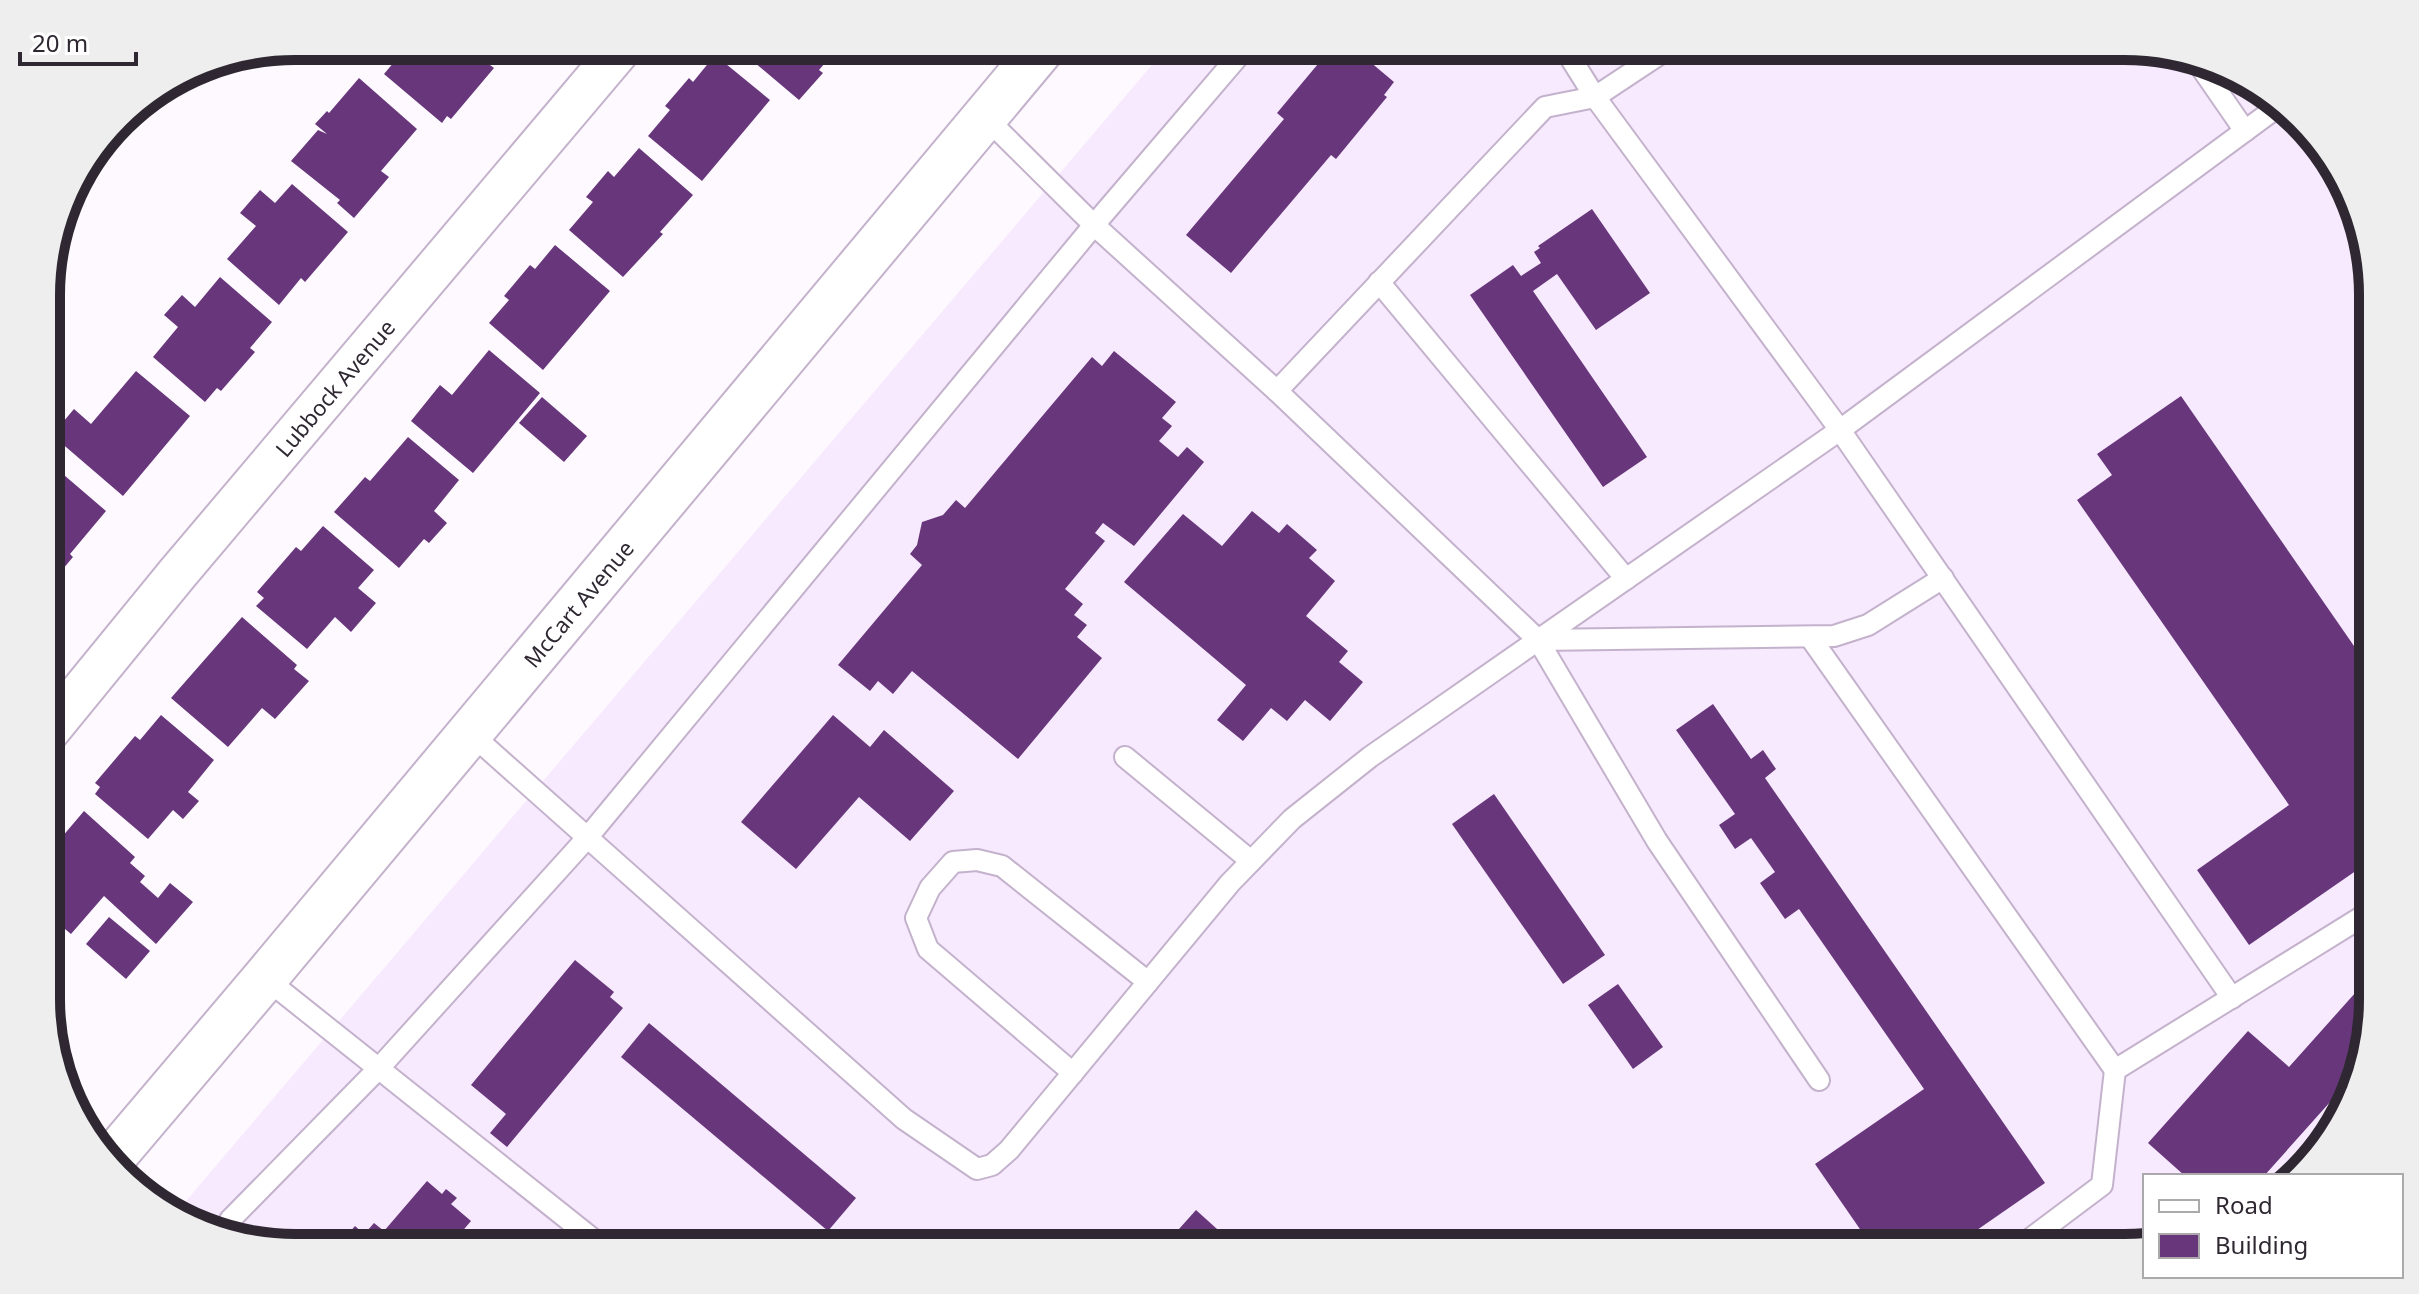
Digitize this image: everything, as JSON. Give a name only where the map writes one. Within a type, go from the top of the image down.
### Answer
[{"type":"main road","name":"McCart Avenue","points":[[118,1152],[1032,61]]},
{"type":"street","name":"Lubbock Avenue","points":[[60,717],[177,574],[610,61]]},
{"type":"lane","points":[[230,1220],[380,1067],[587,838],[1094,225],[1235,60]]},
{"type":"lane","points":[[1572,60],[1595,97],[1840,430],[2232,998]]},
{"type":"lane","points":[[1277,391],[1545,107],[1595,97],[1650,60]]},
{"type":"lane","points":[[2206,75],[2245,131]]},
{"type":"lane","points":[[470,733],[904,1119],[977,1169],[992,1165],[1009,1150],[1230,883],[1292,819],[1370,757],[1840,430],[2271,112]]},
{"type":"lane","points":[[985,117],[1094,225],[1277,391],[1538,640],[1657,841],[1819,1080]]},
{"type":"lane","points":[[1379,282],[1626,579]]},
{"type":"lane","points":[[1538,640],[1834,636],[1868,625],[1943,578]]},
{"type":"lane","points":[[1810,637],[2115,1070],[2102,1185],[2038,1233]]},
{"type":"lane","points":[[1125,757],[1251,861]]},
{"type":"lane","points":[[1073,1073],[928,949],[916,918],[930,888],[953,862],[977,860],[1002,866],[1148,982]]},
{"type":"lane","points":[[2115,1070],[2359,919]]},
{"type":"lane","points":[[265,978],[586,1234]]},
{"type":"shaded area","points":[[1156,61],[2155,62],[2200,72],[2255,100],[2290,129],[2328,177],[2351,234],[2359,295],[2359,999],[2351,1060],[2335,1103],[2301,1154],[2281,1174],[2143,1174],[2143,1233],[2140,1233],[295,1234],[219,1222],[182,1206]]},
{"type":"building","points":[[1321,60],[1370,60],[1394,82],[1384,95],[1387,97],[1336,159],[1331,155],[1231,273],[1186,235],[1284,119],[1277,113]]},
{"type":"building","points":[[395,61],[493,61],[490,65],[494,68],[451,119],[447,116],[442,123],[384,74]]},
{"type":"building","points":[[710,61],[722,61],[770,100],[702,181],[648,136],[670,110],[665,106],[689,78],[693,82]]},
{"type":"building","points":[[752,61],[827,61],[819,70],[823,73],[799,100]]},
{"type":"building","points":[[359,78],[417,129],[381,171],[389,177],[354,218],[337,203],[340,200],[291,161],[318,130],[327,134],[315,124],[327,111],[329,113]]},
{"type":"building","points":[[639,148],[693,195],[660,232],[663,234],[623,277],[569,230],[593,202],[586,197],[608,171],[614,177]]},
{"type":"building","points":[[292,184],[348,232],[305,282],[301,278],[279,305],[227,259],[256,226],[240,213],[260,190],[275,203]]},
{"type":"building","points":[[1592,209],[1650,293],[1596,330],[1557,274],[1533,291],[1647,457],[1603,487],[1470,295],[1513,265],[1521,276],[1541,263],[1534,252],[1540,248],[1538,246]]},
{"type":"building","points":[[555,245],[610,291],[543,370],[489,323],[509,300],[504,296],[530,265],[535,269]]},
{"type":"building","points":[[220,277],[272,322],[250,348],[255,352],[221,391],[217,388],[205,402],[153,357],[178,327],[164,315],[182,295],[195,307]]},
{"type":"building","points":[[489,350],[540,393],[473,473],[411,421],[440,385],[452,395]]},
{"type":"building","points":[[1114,351],[1176,402],[1162,418],[1172,426],[1159,441],[1178,457],[1187,447],[1204,462],[1134,546],[1103,523],[1095,533],[1105,541],[1065,589],[1083,604],[1074,615],[1087,625],[1077,637],[1102,658],[1018,759],[912,671],[893,694],[878,681],[870,691],[838,665],[922,565],[910,554],[917,545],[922,522],[943,515],[956,500],[965,508],[1092,357],[1102,366]]},
{"type":"building","points":[[136,371],[190,416],[123,496],[61,443],[61,425],[74,409],[91,424]]},
{"type":"building","points":[[2181,396],[2359,653],[2359,869],[2249,945],[2197,870],[2289,805],[2077,500],[2112,475],[2097,454]]},
{"type":"building","points":[[542,397],[587,436],[564,462],[519,423]]},
{"type":"building","points":[[408,437],[459,480],[434,511],[447,523],[429,543],[424,539],[399,568],[334,512],[365,477],[370,481]]},
{"type":"building","points":[[61,472],[106,511],[70,554],[73,557],[61,572]]},
{"type":"building","points":[[1252,511],[1279,533],[1287,524],[1317,550],[1309,558],[1335,581],[1306,616],[1348,651],[1339,662],[1363,682],[1330,721],[1305,700],[1287,721],[1271,708],[1243,741],[1217,720],[1246,685],[1124,582],[1183,514],[1222,546]]},
{"type":"building","points":[[323,526],[374,570],[358,588],[376,603],[351,632],[335,617],[307,649],[256,606],[264,598],[257,592],[296,547],[301,551]]},
{"type":"building","points":[[242,617],[297,665],[294,669],[309,681],[275,719],[262,708],[228,747],[171,698]]},
{"type":"building","points":[[1713,704],[1751,759],[1763,750],[1776,769],[1765,778],[2045,1183],[1973,1233],[1863,1233],[1815,1164],[1924,1089],[1799,909],[1785,919],[1760,883],[1775,872],[1751,838],[1735,849],[1719,825],[1735,814],[1676,730]]},
{"type":"building","points":[[161,715],[214,760],[188,792],[199,801],[183,819],[173,810],[148,839],[95,794],[100,787],[95,783],[135,736],[140,740]]},
{"type":"building","points":[[833,715],[870,747],[884,730],[954,791],[910,841],[859,797],[796,869],[741,822]]},
{"type":"building","points":[[1494,794],[1605,955],[1563,984],[1452,824]]},
{"type":"building","points":[[84,811],[135,857],[130,863],[145,876],[140,882],[158,898],[170,883],[193,902],[156,944],[104,896],[71,934],[60,925],[60,839]]},
{"type":"building","points":[[109,917],[150,951],[126,979],[86,944]]},
{"type":"building","points":[[575,960],[614,992],[610,997],[623,1008],[507,1147],[490,1133],[506,1114],[471,1085]]},
{"type":"building","points":[[1618,984],[1663,1047],[1633,1069],[1588,1005]]},
{"type":"building","points":[[2359,989],[2357,1030],[2340,1091],[2266,1174],[2183,1174],[2148,1143],[2248,1031],[2289,1067]]},
{"type":"building","points":[[649,1023],[856,1198],[828,1231],[621,1057]]},
{"type":"building","points":[[427,1181],[442,1194],[446,1189],[457,1198],[451,1204],[471,1221],[460,1234],[370,1234],[367,1231],[374,1223],[384,1231]]},
{"type":"building","points":[[1196,1210],[1222,1233],[1175,1234]]},
{"type":"building","points":[[355,1226],[364,1234],[348,1234]]}]
